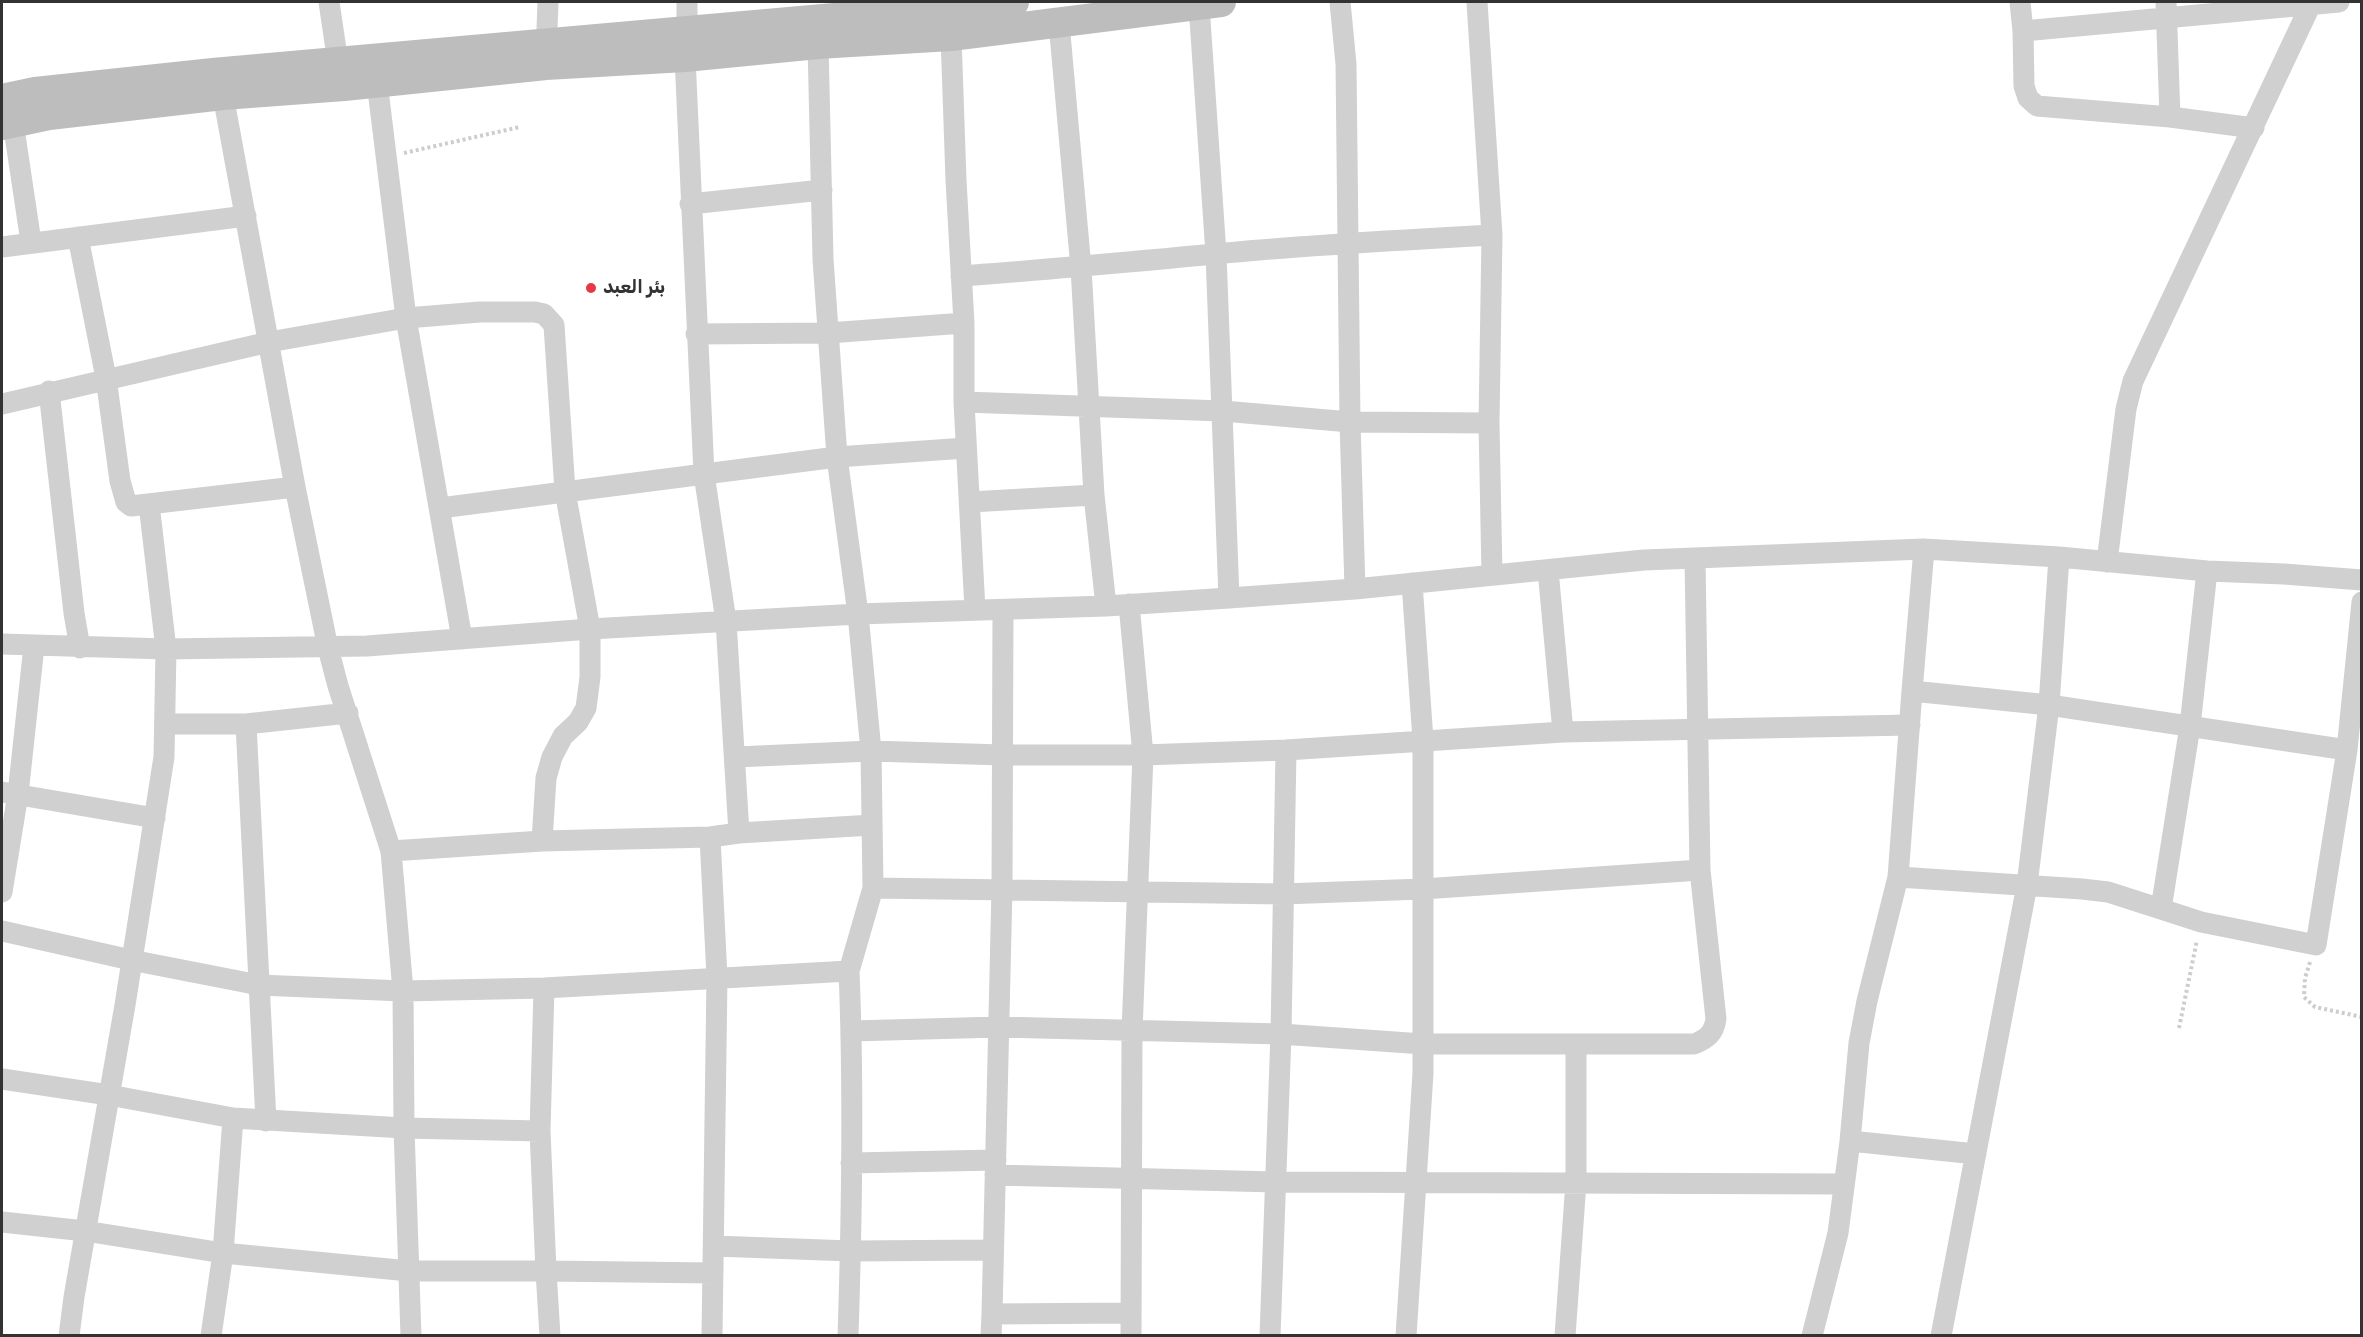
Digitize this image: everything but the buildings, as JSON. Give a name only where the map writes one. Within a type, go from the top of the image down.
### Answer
[{"type":"main road","points":[[949,15],[1014,2]]},
{"type":"main road","points":[[181,88],[223,95],[377,82],[546,55],[686,29],[949,15],[1059,23],[1210,3]]},
{"type":"main road","points":[[5,116],[49,115],[181,88],[338,63],[546,55]]},
{"type":"street","points":[[328,2],[338,63]]},
{"type":"street","points":[[546,55],[548,2]]},
{"type":"street","points":[[1340,2],[1346,64],[1350,422],[1355,589]]},
{"type":"street","points":[[1477,2],[1492,235],[1489,423],[1492,575]]},
{"type":"street","points":[[2020,2],[2024,31],[2024,86],[2028,98],[2037,106],[2170,117],[2254,128]]},
{"type":"street","points":[[2024,31],[2167,9],[2339,2]]},
{"type":"street","points":[[1210,3],[1216,254],[1229,598]]},
{"type":"street","points":[[2107,562],[2126,409],[2133,381],[2311,4]]},
{"type":"street","points":[[2167,9],[2170,117]]},
{"type":"street","points":[[949,15],[964,323],[966,448],[975,610]]},
{"type":"street","points":[[811,22],[822,190],[823,259],[837,457],[858,614],[871,751],[873,888],[849,971],[852,1031],[851,1251],[848,1335]]},
{"type":"street","points":[[1059,23],[1081,268],[1094,495],[1106,606]]},
{"type":"street","points":[[686,29],[690,204],[704,474],[726,621],[739,833]]},
{"type":"street","points":[[377,82],[406,318],[462,639]]},
{"type":"street","points":[[223,95],[295,487],[328,648],[391,851],[403,991],[404,1128],[411,1335]]},
{"type":"street","points":[[5,116],[31,242]]},
{"type":"street","points":[[690,204],[822,190]]},
{"type":"street","points":[[2,247],[246,216]]},
{"type":"street","points":[[961,276],[1081,268],[1349,243],[1492,235]]},
{"type":"street","points":[[78,237],[106,378],[124,499],[131,506],[295,487]]},
{"type":"street","points":[[2,404],[49,391],[269,342],[406,318],[480,312],[535,312],[550,318],[554,325],[565,491],[590,629],[590,695],[578,722],[563,736],[552,758],[546,778],[542,841]]},
{"type":"street","points":[[696,334],[828,333],[964,323]]},
{"type":"street","points":[[49,391],[80,648]]},
{"type":"street","points":[[964,402],[1223,411],[1350,422],[1489,423]]},
{"type":"street","points":[[440,508],[837,457],[966,448]]},
{"type":"street","points":[[970,502],[1094,495]]},
{"type":"street","points":[[69,1335],[164,757],[166,649],[149,504]]},
{"type":"street","points":[[1812,1335],[1838,1233],[1861,1033],[1898,877],[1924,549]]},
{"type":"street","points":[[2,644],[80,648],[328,648],[726,621],[1106,606],[1229,598],[1355,589],[1644,560],[1924,549],[2059,557],[2207,572],[2284,574],[2361,580]]},
{"type":"street","points":[[1941,1335],[2027,885],[2049,705],[2059,557]]},
{"type":"street","points":[[852,1031],[999,1027],[1281,1034],[1423,1044],[1694,1044],[1710,1035],[1715,1028],[1716,1019],[1700,870],[1695,559]]},
{"type":"street","points":[[1548,570],[1563,732]]},
{"type":"street","points":[[2161,909],[2190,726],[2207,572]]},
{"type":"street","points":[[1406,1335],[1423,1044],[1423,740],[1412,583]]},
{"type":"street","points":[[1898,877],[2108,892],[2201,922],[2316,945],[2347,750],[2361,602]]},
{"type":"street","points":[[1129,604],[1143,755],[1132,1030],[1131,1335]]},
{"type":"street","points":[[991,1335],[1002,888],[1003,610]]},
{"type":"street","points":[[2,892],[10,793],[34,646]]},
{"type":"street","points":[[1912,691],[2049,705],[2347,750]]},
{"type":"street","points":[[165,724],[246,724],[348,713]]},
{"type":"street","points":[[246,724],[266,1121]]},
{"type":"street","points":[[736,757],[871,751],[1003,755],[1143,755],[1287,750],[1563,732],[1910,725]]},
{"type":"street","points":[[1270,1335],[1281,1034],[1287,750]]},
{"type":"street","points":[[10,793],[155,818]]},
{"type":"street","points":[[391,851],[542,841],[710,837],[739,833],[872,825]]},
{"type":"street","points":[[710,837],[717,978],[712,1335]]},
{"type":"street","points":[[873,888],[1002,888],[1283,894],[1423,889],[1700,870]]},
{"type":"street","points":[[2,931],[131,960],[259,985],[403,991],[544,988],[849,971]]},
{"type":"street","points":[[544,988],[540,1131],[550,1335]]},
{"type":"street","points":[[1565,1335],[1576,1182],[1576,1044]]},
{"type":"street","points":[[2,1079],[109,1095],[233,1118],[404,1128],[540,1131]]},
{"type":"street","points":[[211,1335],[223,1253],[233,1118]]},
{"type":"street","points":[[1850,1141],[1976,1154]]},
{"type":"street","points":[[851,1163],[995,1168],[1133,1180],[1844,1184]]},
{"type":"street","points":[[2,1222],[85,1231],[223,1253],[409,1271],[713,1273]]},
{"type":"street","points":[[714,1246],[851,1251],[993,1250]]},
{"type":"street","points":[[992,1314],[1131,1313]]},
{"type":"path","points":[[386,157],[520,127]]},
{"type":"path","points":[[2179,1028],[2201,922]]},
{"type":"path","points":[[2316,945],[2305,978],[2304,997],[2315,1007],[2361,1016]]},
{"type":"place","name":"بئر العبد","points":[[591,288]]}]
